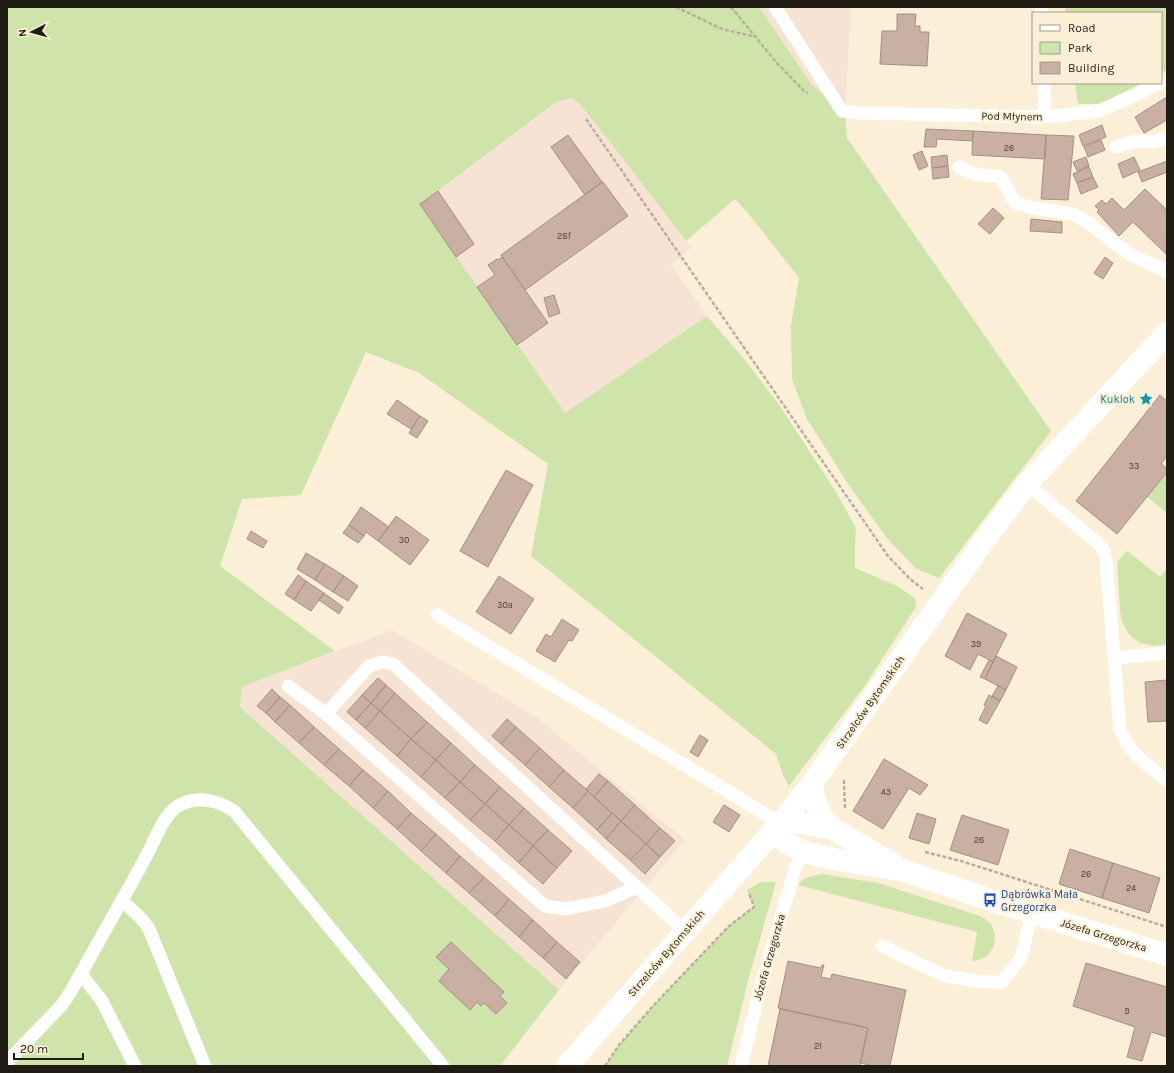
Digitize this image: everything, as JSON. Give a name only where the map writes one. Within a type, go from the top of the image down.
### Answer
[{"type":"street","name":"Strzelców Bytomskich","points":[[567,1066],[686,932],[811,785],[981,545],[1027,484],[1167,333]]},
{"type":"street","name":"Józefa Grzegorzka","points":[[811,785],[821,816],[841,822],[905,871]]},
{"type":"street","name":"Józefa Grzegorzka","points":[[841,822],[778,825],[792,846],[807,853],[905,871],[990,900],[1167,955]]},
{"type":"lane","name":"Pod Młynem","points":[[775,7],[842,110],[858,113],[1045,117],[1101,110],[1138,94],[1156,84]]},
{"type":"lane","points":[[1044,84],[1045,117]]},
{"type":"lane","points":[[1116,147],[1135,141],[1154,142],[1167,137]]},
{"type":"lane","points":[[959,167],[974,174],[1001,177],[1015,203],[1033,208],[1073,214],[1089,223],[1115,244],[1133,256],[1160,268],[1167,273]]},
{"type":"lane","points":[[1027,484],[1102,548],[1106,560],[1120,730],[1128,745],[1139,758],[1167,781]]},
{"type":"lane","points":[[437,615],[778,825]]},
{"type":"lane","points":[[1114,658],[1167,653]]},
{"type":"lane","points":[[326,714],[369,666],[383,662],[393,664],[686,932]]},
{"type":"lane","points":[[288,686],[326,714],[545,906],[566,909],[581,906],[605,901],[637,887]]},
{"type":"lane","points":[[7,1062],[61,1006],[70,993],[166,819],[177,807],[186,802],[207,800],[226,806],[235,812],[443,1066]]},
{"type":"lane","name":"Józefa Grzegorzka","points":[[741,1066],[762,981],[796,866],[807,853]]},
{"type":"lane","points":[[122,901],[138,915],[149,929],[205,1066]]},
{"type":"lane","points":[[882,946],[946,976],[982,982],[1002,982],[1021,958],[1032,913]]},
{"type":"lane","points":[[81,974],[102,1001],[135,1066]]},
{"type":"path","points":[[676,7],[722,29],[756,37]]},
{"type":"path","points":[[731,7],[776,62],[804,91],[810,94]]},
{"type":"path","points":[[586,119],[888,556],[910,579],[941,601]]},
{"type":"path","points":[[841,822],[845,808],[844,779]]},
{"type":"path","points":[[923,851],[961,861],[1167,927]]},
{"type":"path","points":[[606,1066],[619,1045],[659,1000],[729,926],[754,907],[747,890]]},
{"type":"shaded area","points":[[759,7],[851,7],[845,113],[812,85]]},
{"type":"shaded area","points":[[572,98],[579,103],[691,248],[671,265],[707,316],[565,414],[420,204],[556,102]]},
{"type":"shaded area","points":[[392,630],[536,717],[685,840],[559,990],[240,707],[242,687]]},
{"type":"green space","points":[[7,7],[759,7],[812,85],[845,113],[847,138],[1051,431],[939,578],[915,568],[886,537],[848,484],[807,419],[792,379],[791,325],[799,278],[748,213],[735,199],[686,241],[579,103],[571,98],[556,102],[420,204],[565,413],[707,316],[745,360],[780,406],[836,492],[856,528],[855,568],[897,586],[915,598],[916,607],[864,687],[789,786],[783,775],[776,754],[531,556],[548,464],[419,373],[366,352],[301,495],[242,499],[220,566],[335,651],[242,687],[240,707],[559,990],[500,1066],[7,1066]]},
{"type":"green space","points":[[1065,7],[1167,7],[1167,70],[1162,72],[1162,12],[1066,12]]},
{"type":"green space","points":[[1075,84],[1140,84],[1100,104],[1078,104]]},
{"type":"green space","points":[[1167,472],[1167,513],[1147,497]]},
{"type":"green space","points":[[1127,551],[1160,577],[1167,568],[1167,644],[1155,646],[1140,643],[1132,637],[1122,622],[1117,562]]},
{"type":"green space","points":[[822,874],[878,883],[980,916],[988,921],[993,929],[995,939],[993,948],[984,958],[972,962],[977,932],[798,885],[805,879]]},
{"type":"green space","points":[[761,882],[776,882],[748,981],[727,1066],[605,1066],[619,1045],[653,1006],[729,926],[754,907],[747,890]]},
{"type":"building","points":[[897,14],[916,14],[915,26],[920,26],[920,32],[929,32],[927,66],[880,64],[882,31],[897,31]]},
{"type":"building","points":[[1167,97],[1167,120],[1144,133],[1135,117]]},
{"type":"building","points":[[1102,125],[1106,137],[1083,146],[1079,135]]},
{"type":"building","points":[[926,129],[973,131],[972,141],[937,139],[936,147],[924,147]]},
{"type":"building","points":[[973,131],[1046,135],[1045,159],[972,155]]},
{"type":"building","points":[[568,135],[602,182],[585,195],[551,147]]},
{"type":"building","points":[[1046,135],[1074,136],[1068,200],[1041,199]]},
{"type":"building","points":[[1101,140],[1105,150],[1088,157],[1084,147]]},
{"type":"building","points":[[922,151],[928,166],[919,170],[913,155]]},
{"type":"building","points":[[947,155],[948,166],[932,168],[931,157]]},
{"type":"building","points":[[1086,157],[1089,166],[1077,171],[1073,162]]},
{"type":"building","points":[[1134,157],[1140,170],[1123,178],[1118,164]]},
{"type":"building","points":[[1167,161],[1167,172],[1142,182],[1138,172]]},
{"type":"building","points":[[948,166],[949,177],[933,179],[932,168]]},
{"type":"building","points":[[1089,167],[1093,177],[1077,183],[1073,174]]},
{"type":"building","points":[[1093,177],[1098,187],[1081,194],[1077,183]]},
{"type":"building","points":[[602,182],[628,216],[525,290],[501,255]]},
{"type":"building","points":[[1145,189],[1167,210],[1166,254],[1133,222],[1119,236],[1097,212],[1099,210],[1095,206],[1102,200],[1106,204],[1112,198],[1124,210]]},
{"type":"building","points":[[438,191],[474,244],[456,257],[420,204]]},
{"type":"building","points":[[993,208],[1004,218],[990,234],[978,224]]},
{"type":"building","points":[[1031,219],[1062,222],[1062,233],[1030,231]]},
{"type":"building","points":[[502,257],[548,323],[517,345],[477,287],[495,275],[488,265]]},
{"type":"building","points":[[1105,257],[1113,263],[1103,279],[1094,273]]},
{"type":"building","points":[[554,295],[560,313],[549,317],[544,298]]},
{"type":"building","points":[[1160,395],[1167,401],[1167,456],[1161,464],[1167,468],[1167,472],[1117,534],[1076,501]]},
{"type":"building","points":[[397,400],[420,416],[411,429],[387,414]]},
{"type":"building","points":[[420,416],[428,421],[417,438],[409,433]]},
{"type":"building","points":[[506,470],[533,485],[488,567],[460,551]]},
{"type":"building","points":[[361,507],[389,527],[378,541],[366,532],[364,536],[349,525]]},
{"type":"building","points":[[396,516],[429,540],[410,565],[378,541]]},
{"type":"building","points":[[349,525],[364,536],[358,543],[343,533]]},
{"type":"building","points":[[251,531],[267,541],[263,548],[247,539]]},
{"type":"building","points":[[306,553],[325,564],[315,580],[297,569]]},
{"type":"building","points":[[325,564],[344,576],[333,592],[315,580]]},
{"type":"building","points":[[298,575],[306,581],[294,600],[285,594]]},
{"type":"building","points":[[344,576],[358,586],[348,601],[333,592]]},
{"type":"building","points":[[499,576],[534,599],[511,634],[476,612]]},
{"type":"building","points":[[306,581],[324,593],[311,611],[294,600]]},
{"type":"building","points":[[324,593],[343,607],[339,614],[319,600]]},
{"type":"building","points":[[967,613],[1007,634],[993,662],[978,654],[970,670],[945,656]]},
{"type":"building","points":[[562,619],[579,630],[572,641],[569,640],[555,662],[536,651],[546,634],[551,637]]},
{"type":"building","points":[[996,656],[1017,667],[1006,690],[985,679]]},
{"type":"building","points":[[989,660],[993,662],[985,679],[980,677]]},
{"type":"building","points":[[378,678],[386,685],[371,703],[362,695]]},
{"type":"building","points":[[1167,680],[1167,721],[1148,722],[1145,682]]},
{"type":"building","points":[[386,685],[395,693],[380,711],[371,703]]},
{"type":"building","points":[[998,686],[1006,690],[1000,701],[992,696]]},
{"type":"building","points":[[272,689],[280,697],[266,713],[257,706]]},
{"type":"building","points":[[395,693],[427,722],[411,739],[380,711]]},
{"type":"building","points":[[362,695],[371,703],[356,720],[347,712]]},
{"type":"building","points":[[989,695],[1000,701],[987,724],[979,720],[986,706],[984,705]]},
{"type":"building","points":[[280,697],[290,705],[275,722],[266,713]]},
{"type":"building","points":[[371,703],[380,711],[365,728],[356,720]]},
{"type":"building","points":[[290,705],[314,727],[299,743],[275,722]]},
{"type":"building","points":[[380,711],[411,739],[397,756],[365,728]]},
{"type":"building","points":[[507,719],[516,727],[501,744],[492,736]]},
{"type":"building","points":[[427,722],[451,743],[436,760],[411,739]]},
{"type":"building","points":[[314,727],[339,749],[324,765],[299,743]]},
{"type":"building","points":[[516,727],[540,748],[525,765],[501,744]]},
{"type":"building","points":[[700,735],[708,740],[698,757],[690,752]]},
{"type":"building","points":[[411,739],[436,760],[421,777],[397,756]]},
{"type":"building","points":[[451,743],[475,765],[460,782],[436,760]]},
{"type":"building","points":[[540,748],[564,770],[549,787],[525,765]]},
{"type":"building","points":[[339,749],[363,770],[349,786],[324,765]]},
{"type":"building","points":[[884,759],[928,785],[920,795],[909,788],[883,829],[853,811]]},
{"type":"building","points":[[436,760],[460,782],[445,798],[421,777]]},
{"type":"building","points":[[475,765],[500,787],[485,804],[460,782]]},
{"type":"building","points":[[363,770],[388,791],[373,808],[349,786]]},
{"type":"building","points":[[564,770],[588,791],[573,808],[549,787]]},
{"type":"building","points":[[599,774],[608,781],[594,797],[586,789]]},
{"type":"building","points":[[608,781],[635,805],[621,821],[594,797]]},
{"type":"building","points":[[460,782],[485,804],[470,820],[445,798]]},
{"type":"building","points":[[500,787],[524,808],[509,825],[485,804]]},
{"type":"building","points":[[388,791],[411,813],[397,829],[373,808]]},
{"type":"building","points":[[588,791],[612,813],[597,830],[573,808]]},
{"type":"building","points":[[485,804],[509,825],[495,841],[470,820]]},
{"type":"building","points":[[635,805],[660,828],[646,844],[621,821]]},
{"type":"building","points":[[724,805],[740,815],[729,832],[713,822]]},
{"type":"building","points":[[524,808],[548,830],[533,846],[509,825]]},
{"type":"building","points":[[411,813],[436,834],[421,851],[397,829]]},
{"type":"building","points":[[612,813],[621,821],[606,839],[597,830]]},
{"type":"building","points":[[917,813],[936,819],[929,844],[909,838]]},
{"type":"building","points":[[962,815],[1009,830],[998,865],[950,850]]},
{"type":"building","points":[[621,821],[646,844],[630,860],[606,839]]},
{"type":"building","points":[[509,825],[533,846],[519,863],[495,841]]},
{"type":"building","points":[[660,828],[675,841],[660,857],[646,844]]},
{"type":"building","points":[[548,830],[572,851],[557,868],[533,846]]},
{"type":"building","points":[[436,834],[460,856],[446,873],[421,851]]},
{"type":"building","points":[[646,844],[660,857],[645,874],[630,860]]},
{"type":"building","points":[[533,846],[557,868],[543,884],[519,863]]},
{"type":"building","points":[[1070,849],[1113,863],[1102,898],[1059,884]]},
{"type":"building","points":[[460,856],[484,877],[469,893],[446,873]]},
{"type":"building","points":[[1113,863],[1160,878],[1149,913],[1102,898]]},
{"type":"building","points":[[484,877],[509,899],[495,916],[469,893]]},
{"type":"building","points":[[509,899],[533,920],[519,937],[495,916]]},
{"type":"building","points":[[533,920],[557,942],[543,958],[519,937]]},
{"type":"building","points":[[451,942],[504,992],[500,996],[507,1003],[496,1014],[484,1003],[481,1006],[477,1002],[470,1010],[439,981],[449,969],[436,957]]},
{"type":"building","points":[[557,942],[580,962],[566,979],[543,958]]},
{"type":"building","points":[[788,961],[821,968],[822,965],[824,965],[821,977],[831,979],[832,974],[906,990],[890,1066],[874,1066],[860,1063],[868,1028],[778,1008]]},
{"type":"building","points":[[1086,963],[1167,987],[1167,1037],[1151,1032],[1142,1061],[1127,1057],[1135,1027],[1073,1006]]},
{"type":"building","points":[[780,1009],[868,1028],[860,1066],[768,1066]]},
{"type":"place","name":"Kuklok","points":[[1146,399]]},
{"type":"place","name":"Dąbrówka Mała Grzegorzka","points":[[990,900]]}]
